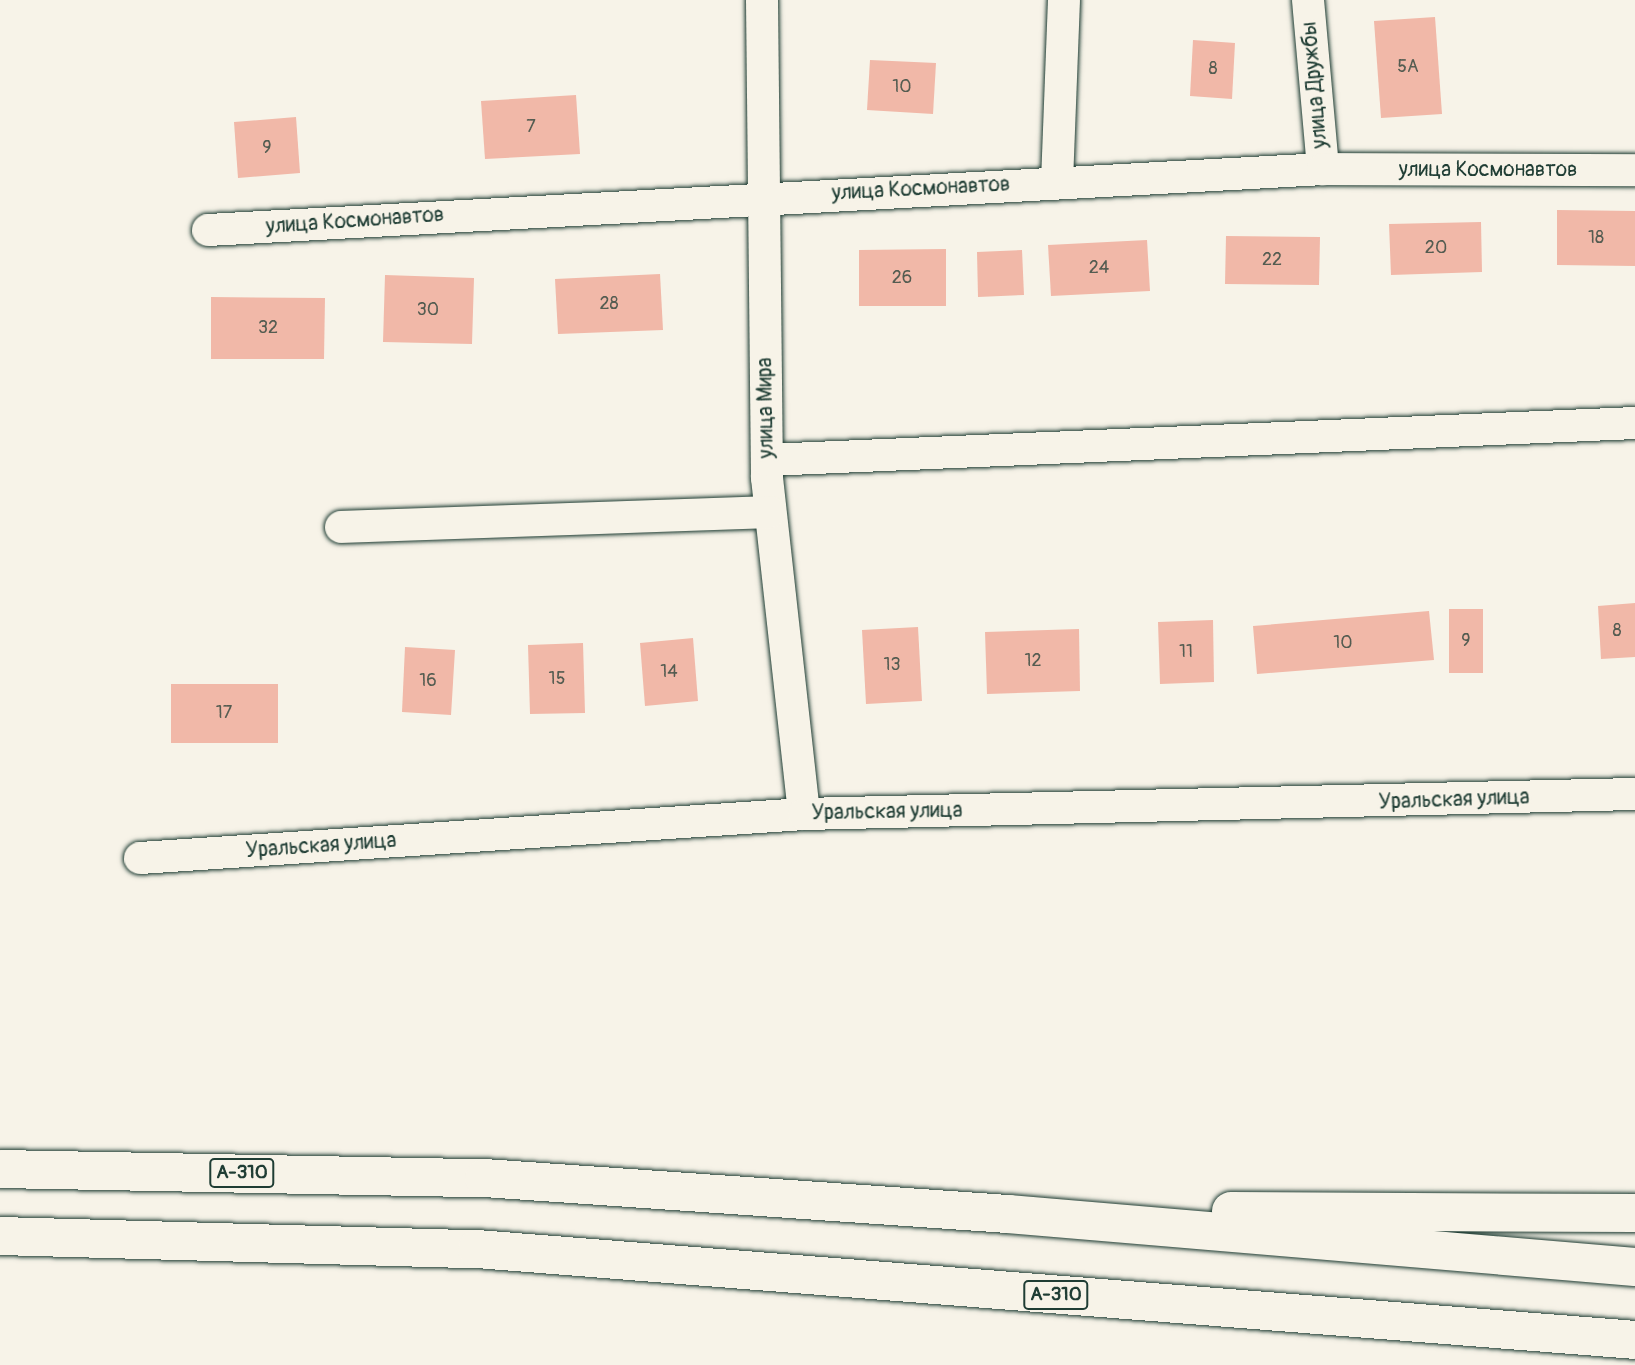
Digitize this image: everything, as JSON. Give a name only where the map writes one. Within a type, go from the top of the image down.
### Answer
[{"type":"highway","name":"А-310","points":[[0,1169],[484,1178],[1008,1214],[1635,1266]]},
{"type":"highway","points":[[1008,1214],[1383,1208],[1635,1213]]},
{"type":"highway","name":"А-310","points":[[0,1236],[477,1249],[1635,1340]]},
{"type":"street","name":"улица Мира","points":[[762,0],[769,512],[804,814]]},
{"type":"street","points":[[1057,182],[1064,0]]},
{"type":"street","name":"улица Дружбы","points":[[1307,0],[1323,169]]},
{"type":"street","name":"улица Космонавтов","points":[[208,230],[764,196],[1323,169],[1635,170]]},
{"type":"street","points":[[767,460],[1635,423]]},
{"type":"street","points":[[341,527],[769,512]]},
{"type":"street","name":"Уральская улица","points":[[140,858],[804,814],[1635,794]]},
{"type":"building","points":[[1435,17],[1442,114],[1381,118],[1374,21]]},
{"type":"building","points":[[1193,40],[1235,43],[1232,99],[1190,96]]},
{"type":"building","points":[[870,60],[936,63],[933,114],[867,110]]},
{"type":"building","points":[[576,95],[580,154],[485,159],[481,101]]},
{"type":"building","points":[[296,117],[300,173],[238,178],[234,122]]},
{"type":"building","points":[[1557,210],[1635,211],[1635,266],[1557,265]]},
{"type":"building","points":[[1481,222],[1482,272],[1391,275],[1389,224]]},
{"type":"building","points":[[1226,236],[1320,237],[1319,285],[1225,284]]},
{"type":"building","points":[[1147,240],[1150,291],[1051,296],[1048,245]]},
{"type":"building","points":[[946,249],[946,306],[859,306],[859,250]]},
{"type":"building","points":[[1022,250],[1024,295],[978,297],[977,252]]},
{"type":"building","points":[[660,274],[663,330],[558,334],[555,279]]},
{"type":"building","points":[[385,275],[474,278],[472,344],[383,342]]},
{"type":"building","points":[[211,297],[325,298],[324,359],[211,359]]},
{"type":"building","points":[[1635,603],[1635,657],[1601,659],[1598,606]]},
{"type":"building","points":[[1449,609],[1483,609],[1483,673],[1449,673]]},
{"type":"building","points":[[1429,611],[1434,660],[1257,674],[1253,626]]},
{"type":"building","points":[[1213,620],[1214,682],[1160,684],[1158,622]]},
{"type":"building","points":[[918,627],[922,701],[866,704],[862,630]]},
{"type":"building","points":[[1079,629],[1080,691],[987,694],[985,632]]},
{"type":"building","points":[[693,638],[698,701],[645,706],[640,643]]},
{"type":"building","points":[[583,643],[585,713],[530,714],[528,645]]},
{"type":"building","points":[[405,647],[455,650],[451,715],[402,712]]},
{"type":"building","points":[[171,684],[278,684],[278,743],[171,743]]}]
